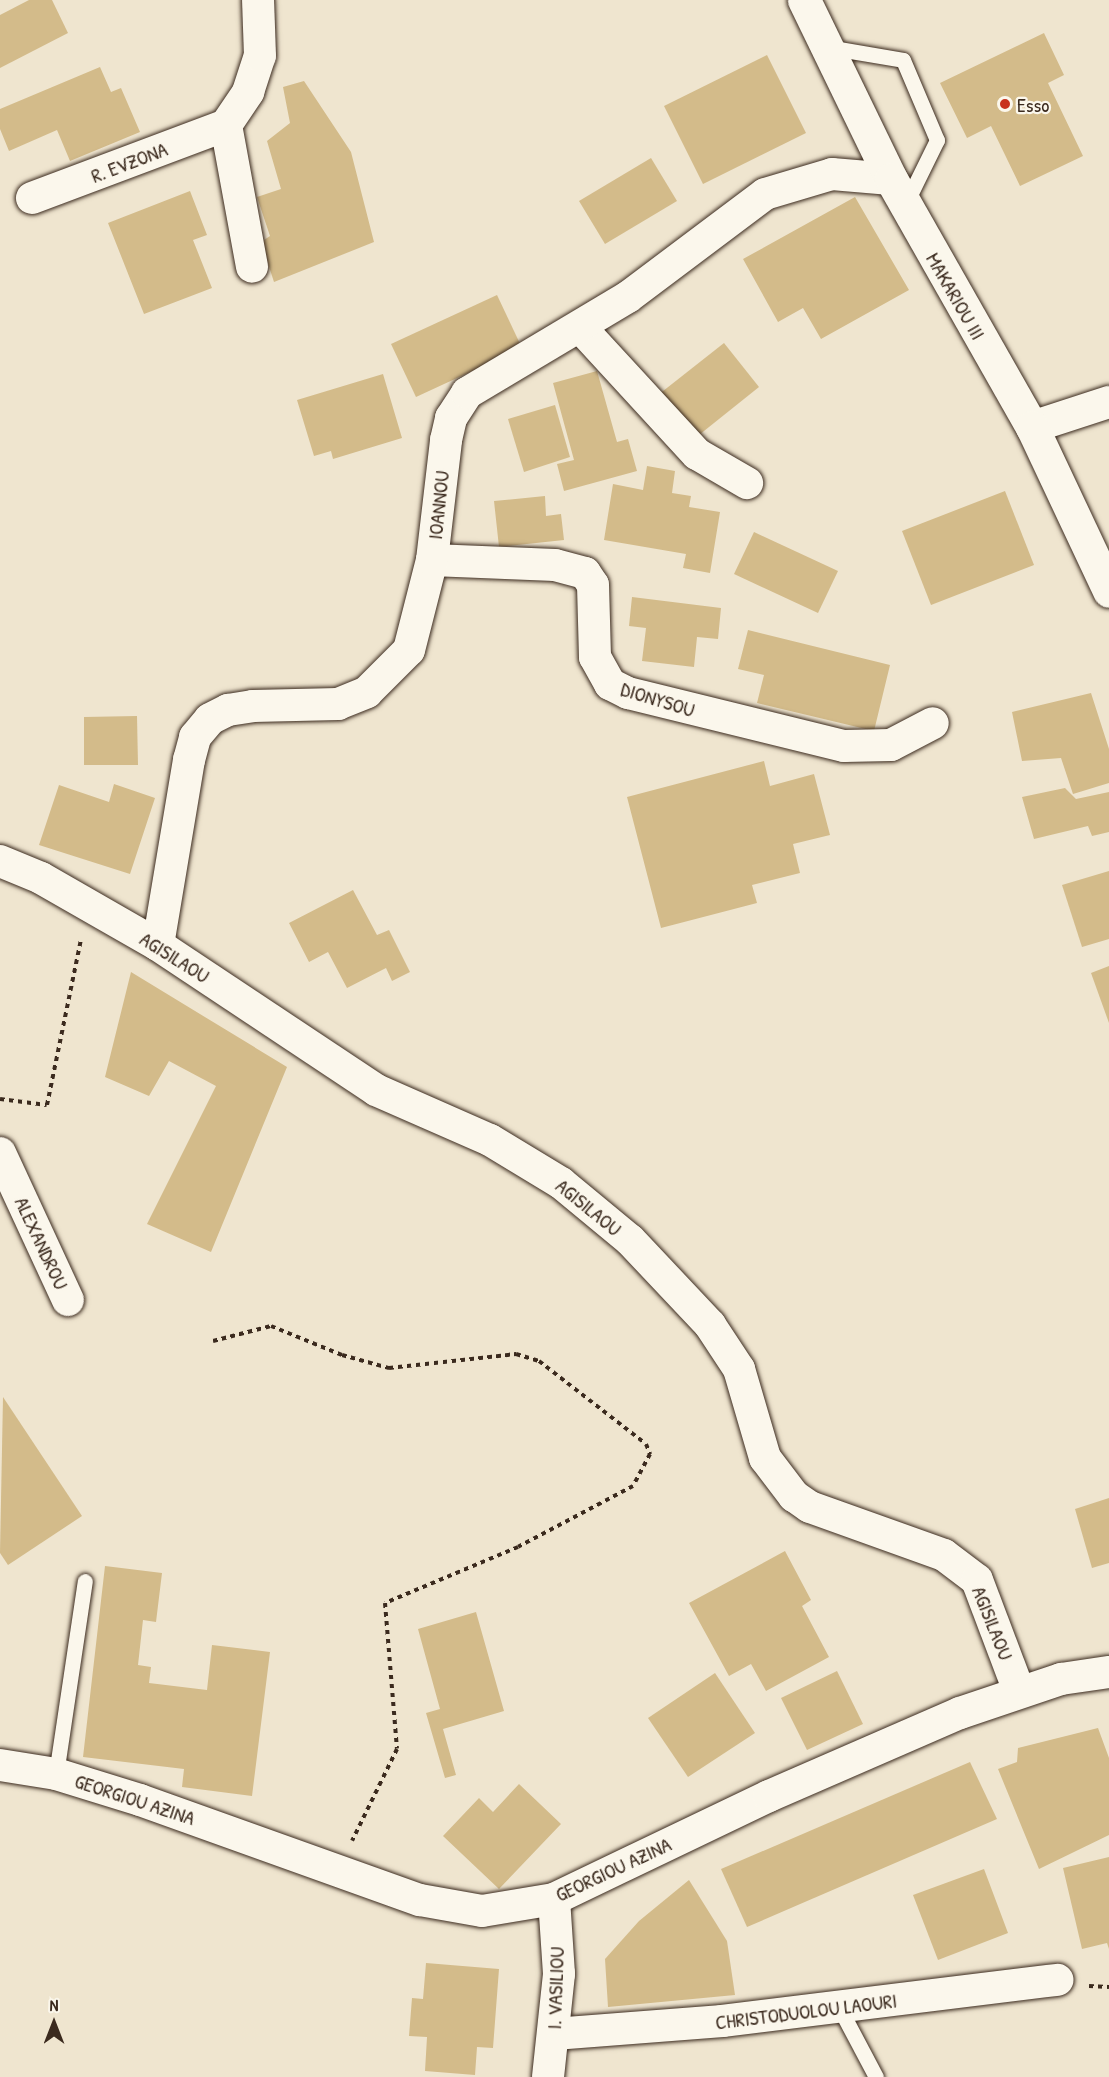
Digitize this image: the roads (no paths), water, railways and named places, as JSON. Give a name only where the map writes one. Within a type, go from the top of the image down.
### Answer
[{"type":"main road","name":"MAKARIOU III","points":[[804,0],[898,193],[1032,427],[1109,591]]},
{"type":"street","points":[[252,267],[226,125],[248,92],[260,56],[258,0]]},
{"type":"street","name":"R. EVZONA","points":[[32,198],[226,125]]},
{"type":"street","name":"IOANNOU","points":[[158,945],[195,737],[210,719],[228,710],[338,704],[367,692],[410,650],[432,560],[446,440],[458,404],[467,393],[581,328],[765,194],[832,174],[898,193]]},
{"type":"street","points":[[581,328],[697,454],[747,483]]},
{"type":"street","points":[[1032,427],[1109,402]]},
{"type":"street","name":"DIONYSOU","points":[[432,560],[555,565],[585,573],[593,585],[594,644],[600,670],[610,684],[628,693],[844,746],[891,745],[933,723]]},
{"type":"street","name":"AGISILAOU","points":[[0,861],[88,905],[158,945],[376,1090],[521,1155],[630,1240],[729,1352],[739,1370],[765,1458],[777,1478],[810,1507],[921,1545],[965,1567],[986,1595],[1019,1691]]},
{"type":"street","name":"ALEXANDROU","points":[[0,1153],[68,1300]]},
{"type":"street","name":"GEORGIOU AZINA","points":[[0,1765],[56,1774],[206,1822],[337,1873],[450,1907],[482,1911],[554,1899],[769,1796],[1019,1691],[1109,1672]]},
{"type":"street","name":"I. VASILIOU","points":[[548,2077],[559,1974],[554,1899]]},
{"type":"street","name":"CHRISTODUOLOU LAOURI","points":[[554,2034],[839,2007],[1058,1980]]},
{"type":"lane","points":[[827,47],[903,60],[937,140],[898,193]]},
{"type":"lane","points":[[56,1774],[85,1581]]},
{"type":"lane","points":[[839,2007],[876,2077]]},
{"type":"place","name":"Esso","points":[[1005,104]]}]
